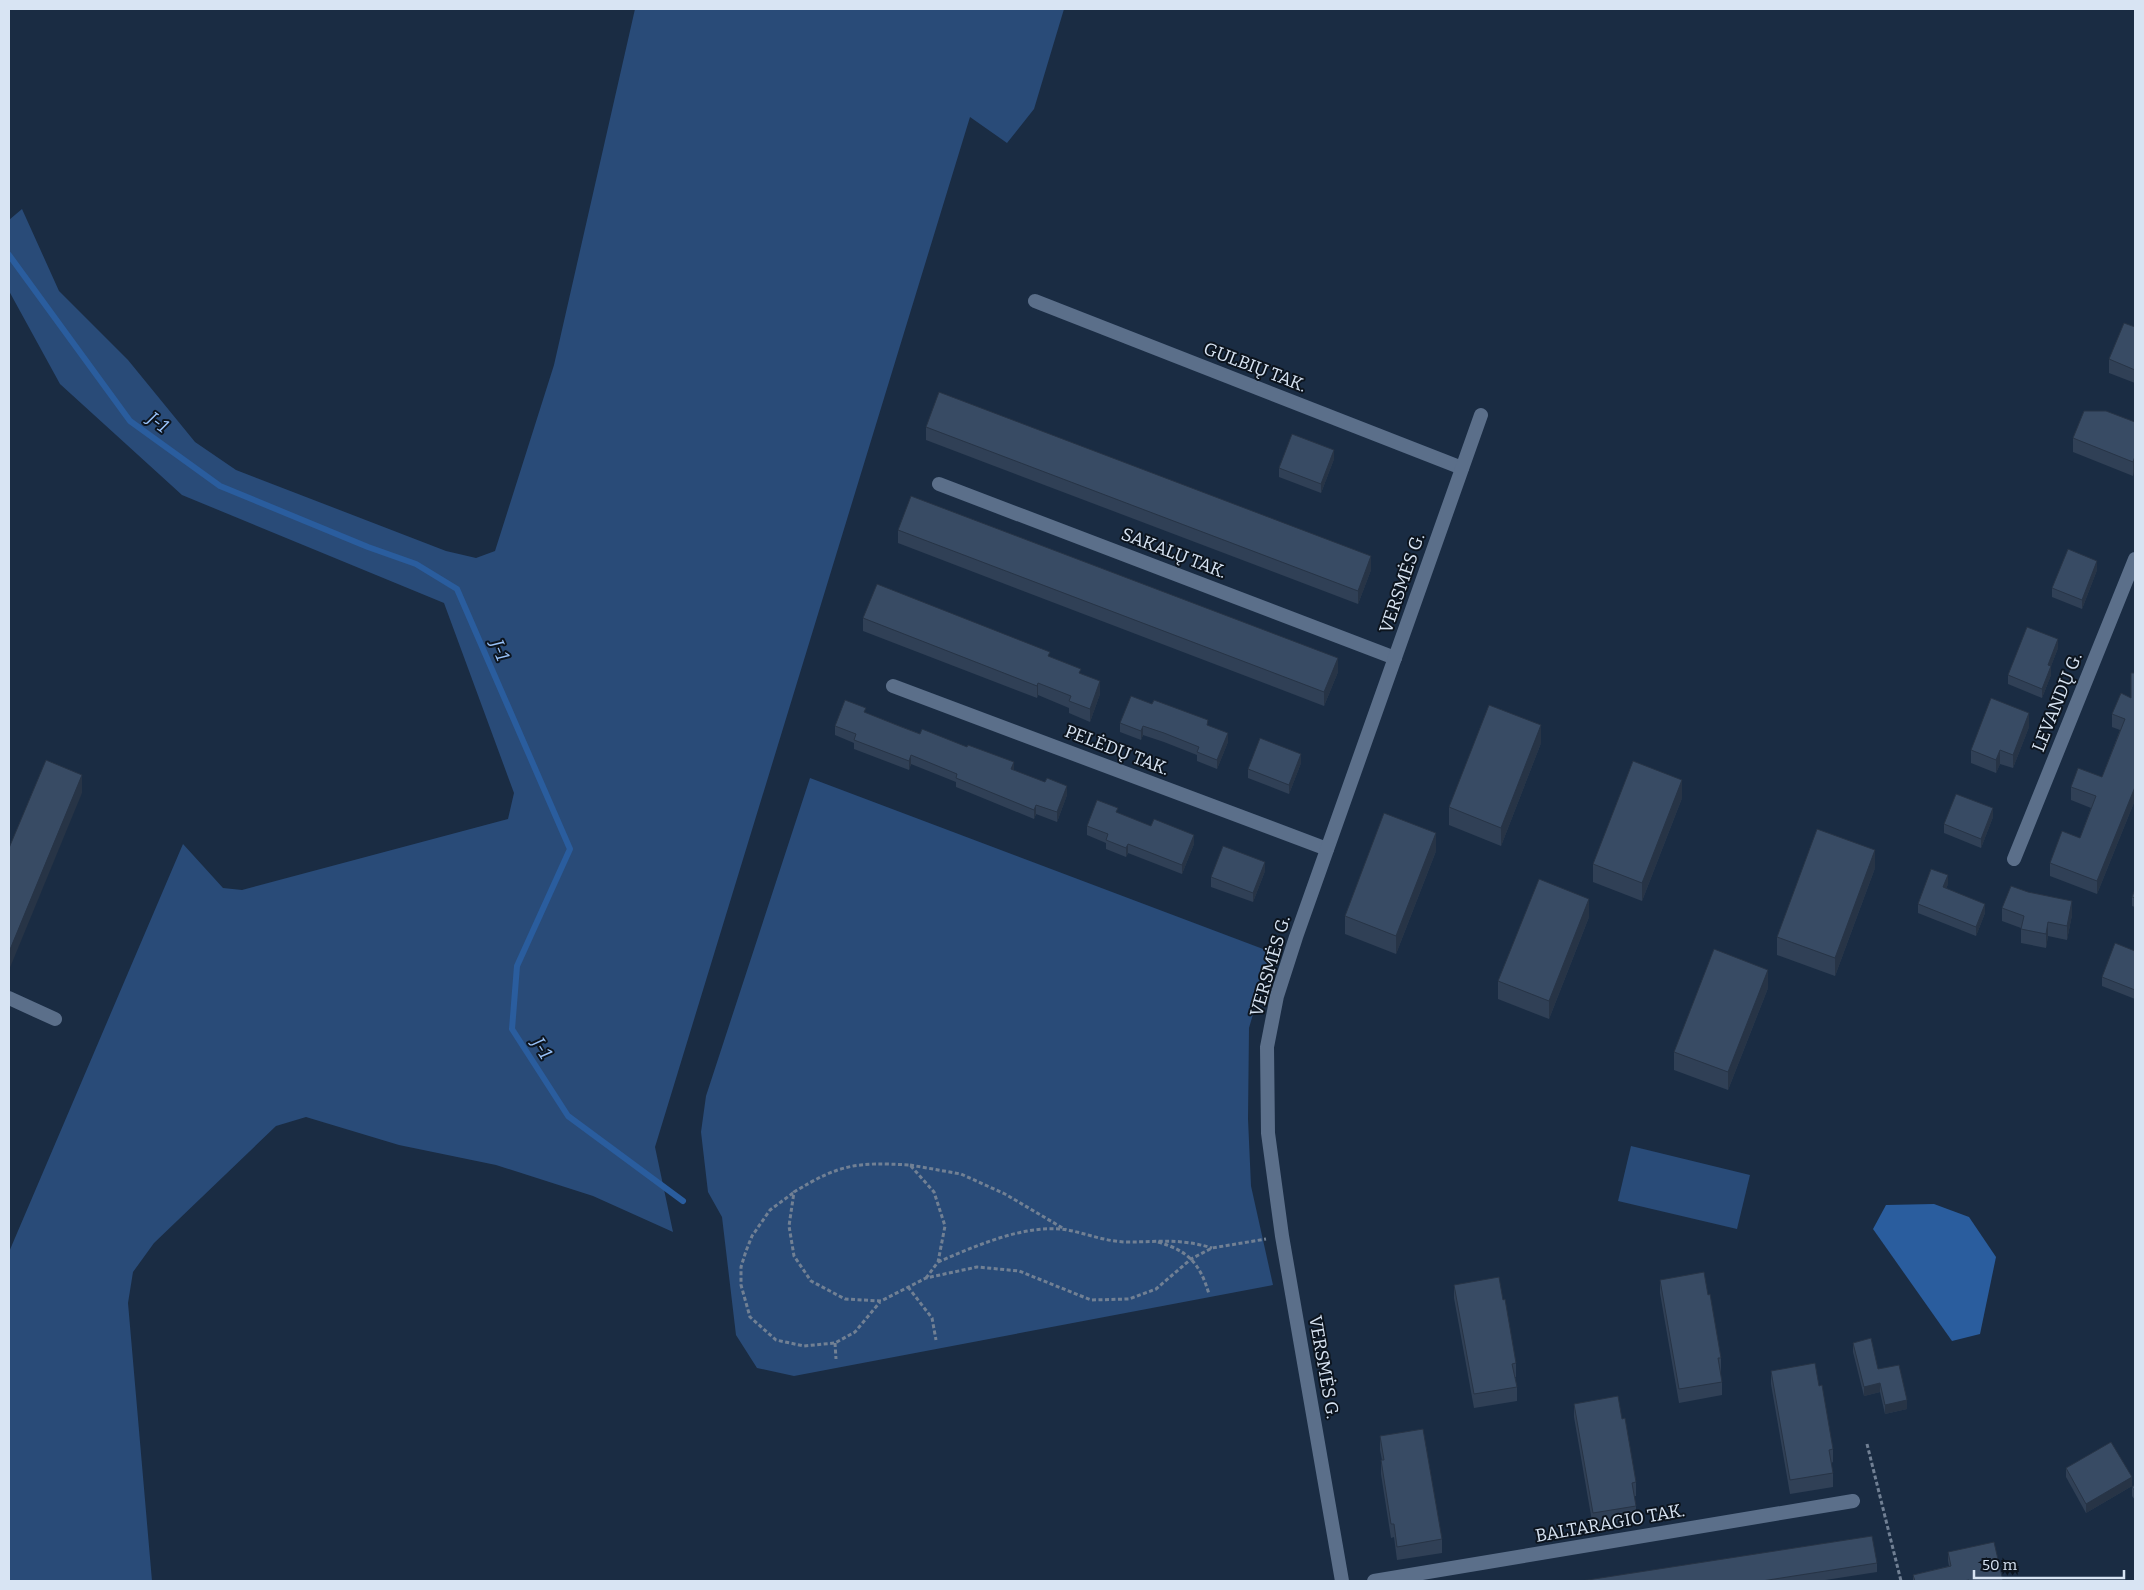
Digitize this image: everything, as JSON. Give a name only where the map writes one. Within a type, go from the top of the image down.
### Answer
[{"type":"street","name":"GULBIŲ TAK.","points":[[1035,301],[1462,468]]},
{"type":"street","name":"VERSMĖS G.","points":[[1342,1581],[1282,1236],[1268,1133],[1267,1047],[1276,996],[1481,415]]},
{"type":"street","name":"SAKALŲ TAK.","points":[[939,484],[1395,658]]},
{"type":"street","name":"LEVANDŲ G.","points":[[2014,859],[2135,559]]},
{"type":"street","name":"PELĖDŲ TAK.","points":[[893,686],[1328,849]]},
{"type":"street","points":[[9,998],[55,1019]]},
{"type":"street","name":"BALTARAGIO TAK.","points":[[1374,1581],[1853,1502]]},
{"type":"path","points":[[1212,1248],[1188,1241],[1153,1240],[1127,1242],[1100,1239],[1067,1230],[1005,1194],[961,1174],[910,1165],[874,1163],[842,1167],[817,1178],[770,1210],[752,1236],[741,1267],[741,1285],[750,1317],[776,1340],[804,1346],[835,1343],[855,1332],[881,1301],[926,1278],[977,1267],[1010,1270],[1019,1271],[1091,1300],[1129,1298],[1156,1289],[1191,1258],[1212,1248],[1282,1236]]},
{"type":"path","points":[[910,1165],[934,1192],[945,1226],[938,1262],[926,1278]]},
{"type":"path","points":[[794,1192],[789,1226],[794,1256],[811,1281],[845,1299],[881,1301]]},
{"type":"path","points":[[938,1262],[993,1240],[1031,1231],[1067,1230]]},
{"type":"path","points":[[1153,1240],[1176,1247],[1191,1258],[1202,1273],[1209,1294]]},
{"type":"path","points":[[908,1287],[932,1318],[936,1340]]},
{"type":"path","points":[[835,1343],[836,1359]]},
{"type":"path","points":[[1867,1444],[1901,1581]]},
{"type":"shaded area","points":[[635,9],[1064,9],[1034,109],[1007,143],[970,117],[655,1147],[673,1232],[593,1196],[496,1165],[399,1145],[306,1117],[276,1126],[154,1243],[133,1272],[128,1303],[152,1581],[9,1581],[9,1252],[183,844],[223,888],[242,890],[508,819],[514,793],[444,603],[182,495],[60,384],[9,291],[9,220],[22,209],[59,291],[128,360],[195,442],[236,470],[446,551],[476,558],[495,551],[554,365]]},
{"type":"shaded area","points":[[810,778],[1271,952],[1249,1028],[1248,1119],[1251,1186],[1273,1285],[794,1376],[757,1368],[736,1335],[722,1217],[708,1192],[701,1132],[706,1096]]},
{"type":"shaded area","points":[[1631,1146],[1750,1175],[1737,1229],[1618,1201]]},
{"type":"shaded area","points":[[1934,1204],[1969,1217],[1996,1257],[1980,1334],[1952,1341],[1873,1229],[1886,1205]]},
{"type":"building","points":[[2124,323],[2135,327],[2135,370],[2109,359]]},
{"type":"building","points":[[939,392],[1371,556],[1358,591],[926,427]]},
{"type":"building","points":[[2084,411],[2106,411],[2135,422],[2135,456],[2133,462],[2073,438]]},
{"type":"building","points":[[1292,434],[1334,450],[1321,484],[1279,468]]},
{"type":"building","points":[[911,496],[1338,658],[1324,692],[898,530]]},
{"type":"building","points":[[2068,549],[2097,561],[2082,600],[2052,588]]},
{"type":"building","points":[[877,584],[1050,652],[1048,656],[1081,669],[1079,673],[1100,681],[1090,709],[1069,701],[1071,696],[1038,683],[1037,686],[863,618]]},
{"type":"building","points":[[2027,627],[2058,639],[2048,665],[2051,666],[2042,689],[2008,675]]},
{"type":"building","points":[[2131,673],[2135,673],[2135,787],[2097,881],[2050,863],[2062,831],[2080,838],[2096,796],[2071,787],[2078,768],[2102,777],[2125,719],[2112,714],[2121,693],[2131,698]]},
{"type":"building","points":[[1131,696],[1152,704],[1154,700],[1208,720],[1207,725],[1228,733],[1217,760],[1197,752],[1199,747],[1164,733],[1143,726],[1141,731],[1120,723]]},
{"type":"building","points":[[1991,698],[2029,713],[2013,755],[2000,750],[1996,760],[1971,750]]},
{"type":"building","points":[[845,700],[866,708],[864,712],[899,726],[920,734],[922,729],[967,747],[968,745],[1014,762],[1011,769],[1045,782],[1047,778],[1067,786],[1057,812],[1036,805],[1034,810],[956,778],[957,774],[911,755],[909,761],[854,740],[856,734],[835,726]]},
{"type":"building","points":[[1489,705],[1541,725],[1501,828],[1449,807]]},
{"type":"building","points":[[1260,738],[1301,754],[1289,785],[1248,769]]},
{"type":"building","points":[[46,760],[82,775],[9,952],[9,848]]},
{"type":"building","points":[[1633,761],[1682,780],[1642,883],[1593,864]]},
{"type":"building","points":[[1956,794],[1993,808],[1981,839],[1944,824]]},
{"type":"building","points":[[1097,800],[1118,808],[1116,812],[1151,826],[1154,819],[1194,835],[1182,865],[1128,844],[1126,848],[1106,840],[1108,834],[1087,826]]},
{"type":"building","points":[[1384,813],[1436,833],[1396,936],[1345,916]]},
{"type":"building","points":[[1817,829],[1875,850],[1835,958],[1777,937]]},
{"type":"building","points":[[1223,846],[1265,862],[1253,893],[1211,877]]},
{"type":"building","points":[[1931,869],[1948,875],[1943,887],[1985,904],[1976,927],[1918,904]]},
{"type":"building","points":[[1539,879],[1589,899],[1549,1001],[1498,981]]},
{"type":"building","points":[[2011,886],[2028,892],[2072,901],[2067,926],[2048,922],[2046,934],[2021,929],[2024,916],[2002,908]]},
{"type":"building","points":[[2115,943],[2135,951],[2135,990],[2102,977]]},
{"type":"building","points":[[1714,949],[1768,970],[1728,1072],[1674,1052]]},
{"type":"building","points":[[1704,1272],[1708,1295],[1710,1294],[1721,1358],[1718,1358],[1722,1382],[1679,1389],[1660,1280]]},
{"type":"building","points":[[1499,1277],[1503,1300],[1505,1299],[1516,1363],[1512,1364],[1517,1387],[1474,1394],[1454,1285]]},
{"type":"building","points":[[1871,1338],[1878,1369],[1899,1365],[1907,1400],[1885,1405],[1880,1383],[1864,1387],[1853,1343]]},
{"type":"building","points":[[1815,1363],[1819,1386],[1822,1385],[1833,1449],[1829,1450],[1833,1473],[1790,1480],[1771,1371]]},
{"type":"building","points":[[1618,1396],[1622,1419],[1625,1418],[1636,1482],[1632,1483],[1636,1506],[1593,1513],[1574,1404]]},
{"type":"building","points":[[1423,1429],[1442,1539],[1397,1547],[1394,1524],[1391,1524],[1381,1460],[1384,1460],[1380,1436]]},
{"type":"building","points":[[2111,1442],[2132,1477],[2086,1504],[2066,1468]]},
{"type":"building","points":[[1872,1536],[1877,1563],[1762,1581],[1581,1581]]},
{"type":"building","points":[[1994,1542],[2003,1581],[1915,1581],[1913,1575],[1951,1566],[1948,1552]]},
{"type":"waterway","name":"J-1","points":[[9,255],[130,421],[220,486],[368,547],[416,564],[457,589],[570,849],[517,966],[512,1029],[568,1116],[683,1201]]}]
